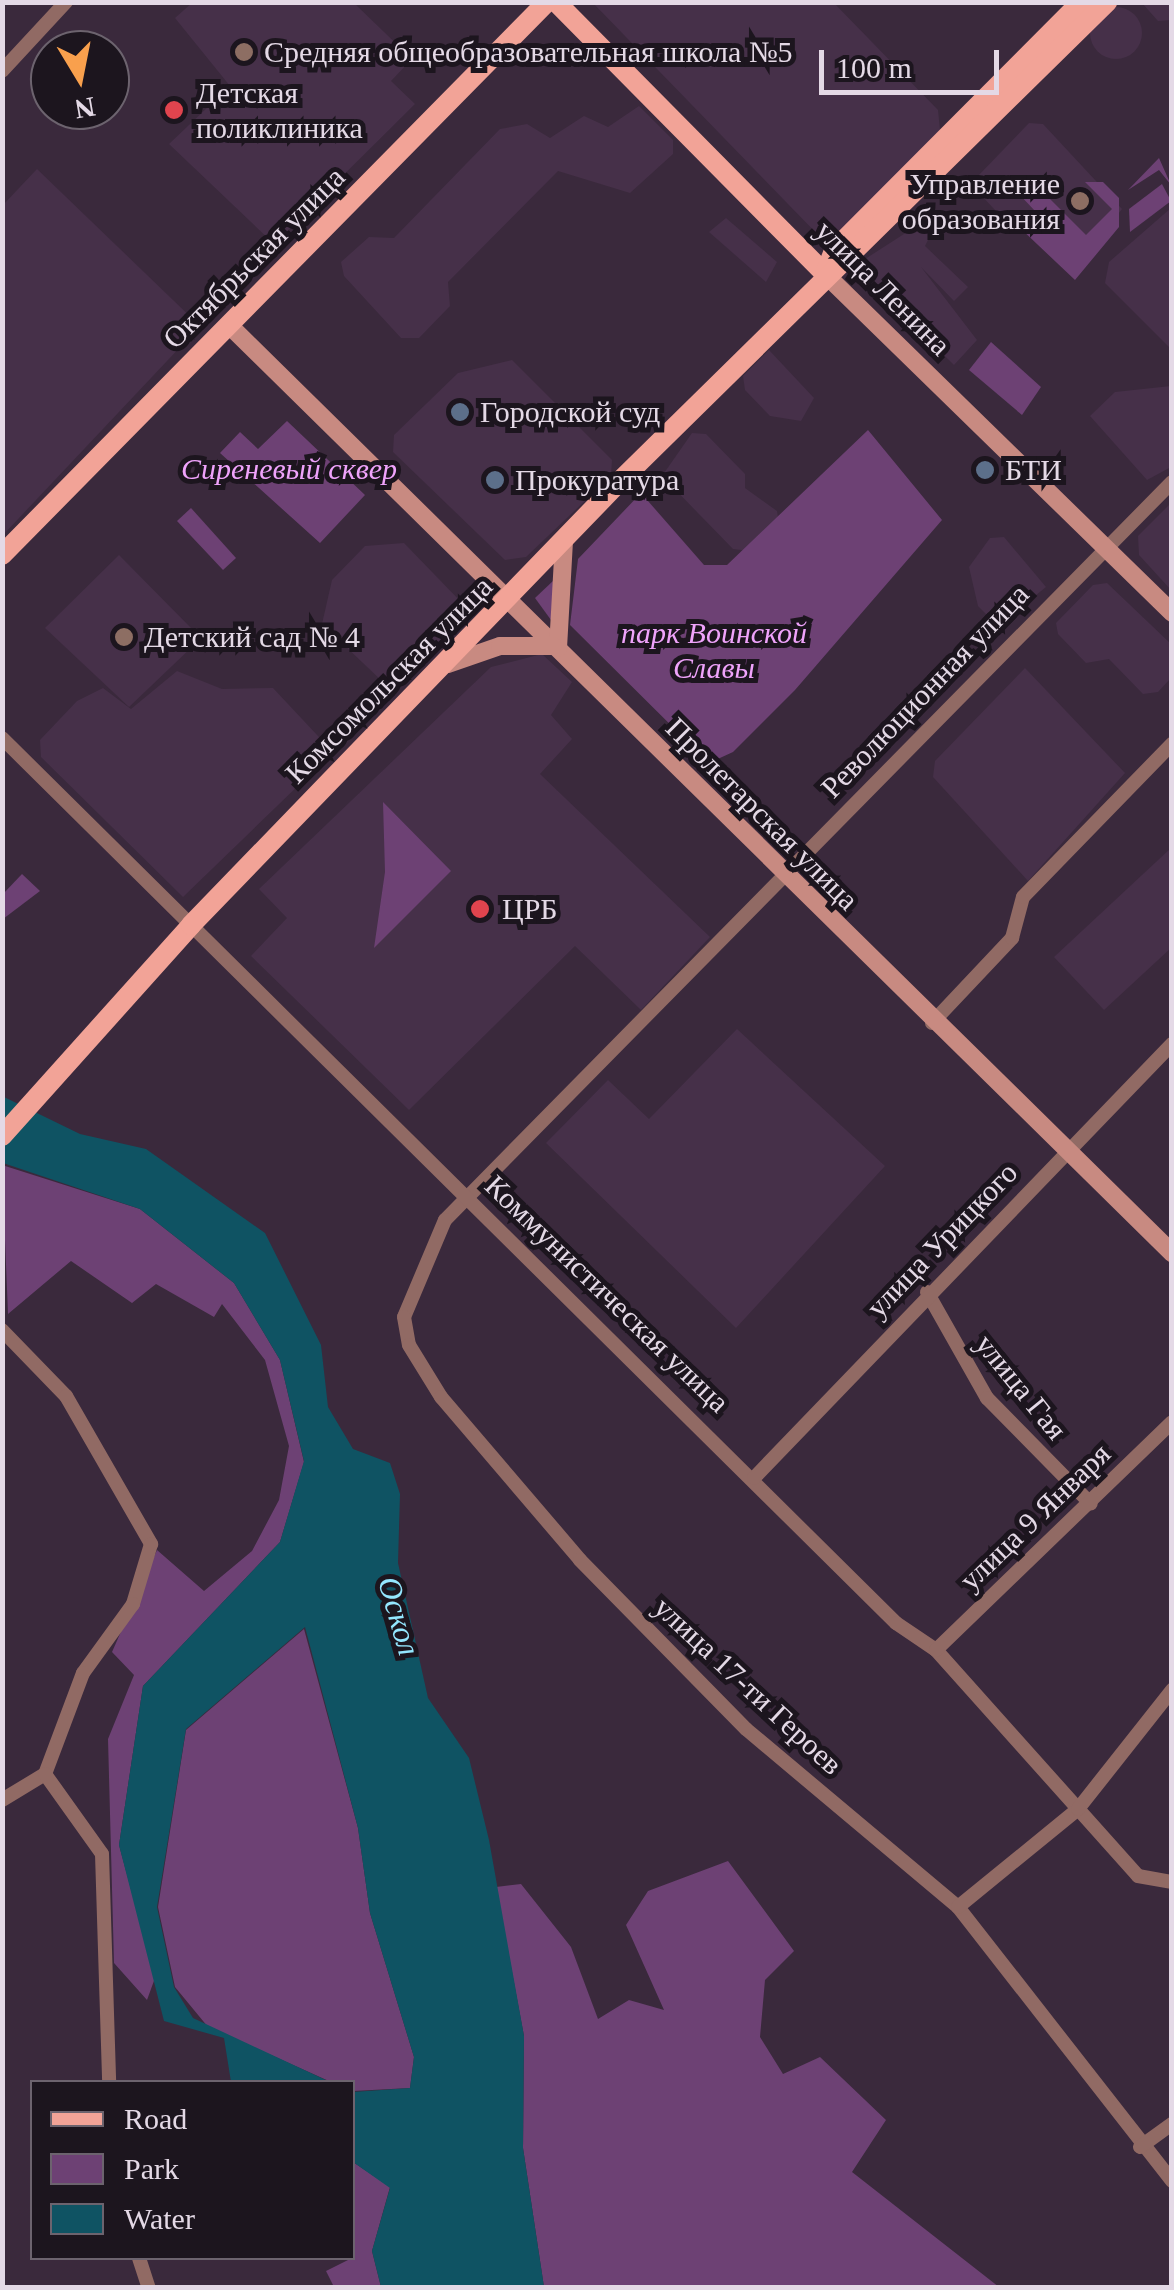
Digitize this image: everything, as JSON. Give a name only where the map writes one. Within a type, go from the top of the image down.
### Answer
[{"type":"main road","name":"Октябрьская улица","points":[[2,555],[546,2]]},
{"type":"main road","name":"улица Ленина","points":[[556,2],[825,274],[1172,613]]},
{"type":"main road","points":[[825,274],[834,250],[1081,2]]},
{"type":"main road","points":[[825,274],[848,264],[1107,2]]},
{"type":"main road","name":"Комсомольская улица","points":[[2,1136],[191,924],[825,274]]},
{"type":"main road","name":"Пролетарская улица","points":[[230,326],[932,1023],[1172,1253]]},
{"type":"main road","points":[[448,664],[500,646],[558,648],[564,540]]},
{"type":"street","points":[[2,71],[66,2]]},
{"type":"street","name":"Революционная улица","points":[[468,1196],[781,872],[1172,482]]},
{"type":"street","name":"Коммунистическая улица","points":[[2,738],[754,1478],[896,1623],[936,1650],[1138,1876],[1172,1882]]},
{"type":"street","points":[[932,1023],[1012,938],[1024,897],[1172,744]]},
{"type":"street","name":"улица Урицкого","points":[[754,1478],[926,1292],[1172,1044]]},
{"type":"street","name":"улица 17-ти Героев","points":[[468,1196],[410,1285],[404,1316],[425,1375],[580,1560],[732,1716],[958,1907],[1140,2147],[1172,2181]]},
{"type":"street","name":"улица Гая","points":[[926,1292],[987,1398],[1092,1504]]},
{"type":"street","points":[[2,1330],[66,1396],[151,1544],[133,1604],[83,1673],[45,1774],[2,1800]]},
{"type":"street","name":"улица 9 Января","points":[[936,1650],[1092,1504],[1172,1422]]},
{"type":"street","points":[[958,1907],[1078,1809],[1172,1690]]},
{"type":"street","points":[[45,1774],[102,1854],[109,2080]]},
{"type":"street","points":[[1140,2147],[1172,2124]]},
{"type":"street","points":[[141,2260],[148,2288]]},
{"type":"shaded area","points":[[193,2],[354,3],[412,59],[391,81],[415,104],[274,244],[169,144],[230,86],[175,18]]},
{"type":"shaded area","points":[[593,3],[834,3],[938,110],[940,130],[836,240],[821,238]]},
{"type":"shaded area","points":[[1142,3],[1171,3],[1171,20],[1158,21]]},
{"type":"shaded area","points":[[1116,7],[1134,15],[1142,33],[1134,51],[1116,59],[1098,51],[1090,33],[1098,15]]},
{"type":"shaded area","points":[[639,106],[673,140],[673,154],[630,193],[558,171],[448,282],[450,306],[419,338],[401,338],[344,276],[341,262],[369,237],[394,238],[500,129],[527,124],[550,138],[584,116],[608,127]]},
{"type":"shaded area","points":[[1029,123],[1043,124],[1122,209],[1093,247],[1013,229],[978,192],[977,177]]},
{"type":"shaded area","points":[[37,169],[200,326],[3,535],[3,205]]},
{"type":"shaded area","points":[[1171,208],[1171,349],[1105,283],[1109,262]]},
{"type":"shaded area","points":[[726,218],[777,262],[766,282],[709,232]]},
{"type":"shaded area","points":[[918,225],[933,230],[925,246],[968,287],[954,301],[921,267],[977,340],[954,365],[865,277],[862,261]]},
{"type":"shaded area","points":[[769,350],[814,398],[801,421],[770,416],[745,390],[743,376]]},
{"type":"shaded area","points":[[512,360],[612,460],[611,476],[526,557],[505,560],[393,452],[394,435],[458,373]]},
{"type":"shaded area","points":[[1171,386],[1171,467],[1147,480],[1090,416],[1115,392]]},
{"type":"shaded area","points":[[692,433],[706,434],[745,474],[745,488],[777,511],[779,524],[750,551],[733,549],[662,476]]},
{"type":"shaded area","points":[[1171,503],[1171,590],[1139,555],[1138,536]]},
{"type":"shaded area","points":[[1004,537],[1046,587],[998,626],[978,606],[969,567],[990,538]]},
{"type":"shaded area","points":[[404,543],[463,604],[461,623],[399,680],[384,683],[322,624],[332,580],[365,546]]},
{"type":"shaded area","name":"Детский сад № 4","points":[[119,555],[192,629],[193,646],[129,707],[45,628]]},
{"type":"shaded area","points":[[1107,583],[1171,644],[1171,678],[1158,692],[1143,694],[1109,659],[1086,663],[1058,634],[1056,623],[1093,585]]},
{"type":"shaded area","name":"ЦРБ","points":[[542,654],[572,682],[551,715],[572,739],[540,774],[710,937],[641,1010],[575,946],[409,1110],[251,956],[287,918],[259,889],[491,667]]},
{"type":"shaded area","points":[[1025,668],[1125,773],[1028,881],[933,777],[935,761]]},
{"type":"shaded area","points":[[177,671],[222,689],[273,688],[333,752],[183,897],[41,757],[40,740],[77,701],[103,688],[131,709]]},
{"type":"shaded area","points":[[1171,848],[1171,948],[1104,1010],[1054,957]]},
{"type":"shaded area","points":[[737,1029],[885,1166],[736,1328],[546,1143],[608,1080],[649,1119]]},
{"type":"green space","points":[[1159,158],[1171,185],[1159,170],[1128,190]]},
{"type":"green space","points":[[1031,180],[1086,235],[1112,209],[1085,182],[1103,182],[1119,198],[1119,227],[1075,280],[1019,227],[1035,211],[1018,193]]},
{"type":"green space","points":[[1162,184],[1171,201],[1130,232],[1129,209]]},
{"type":"green space","points":[[991,342],[1041,387],[1022,415],[969,370]]},
{"type":"green space","name":"Сиреневый сквер","points":[[287,421],[365,495],[320,543],[220,453],[240,432],[258,449]]},
{"type":"green space","name":"парк Воинской Славы","points":[[868,430],[942,520],[795,690],[733,752],[709,763],[570,625],[578,559],[641,493],[704,565],[727,565]]},
{"type":"green space","points":[[191,508],[236,558],[223,570],[177,521]]},
{"type":"green space","points":[[554,580],[551,620],[535,598]]},
{"type":"green space","points":[[383,802],[451,871],[374,948],[385,872]]},
{"type":"green space","points":[[22,874],[40,891],[3,919],[3,894]]},
{"type":"green space","points":[[2,1165],[140,1209],[234,1283],[280,1360],[304,1462],[280,1542],[143,1686],[119,1845],[155,1978],[147,2000],[114,1963],[108,1739],[134,1675],[112,1652],[157,1550],[204,1591],[252,1551],[279,1500],[289,1446],[265,1360],[222,1304],[214,1317],[156,1284],[132,1303],[71,1261],[8,1314]]},
{"type":"green space","points":[[304,1629],[358,1828],[370,1913],[414,2057],[410,2088],[355,2091],[355,2080],[327,2080],[208,2027],[175,1987],[158,1907],[186,1730]]},
{"type":"green space","points":[[728,1861],[794,1951],[765,1980],[760,2037],[783,2074],[820,2057],[886,2120],[852,2172],[999,2287],[544,2287],[523,2148],[524,2036],[496,1887],[521,1884],[571,1947],[598,2019],[629,2000],[664,2010],[626,1925],[648,1891]]},
{"type":"green space","points":[[355,2163],[390,2187],[372,2251],[381,2287],[334,2287],[326,2271],[355,2260]]},
{"type":"water","name":"Оскол","points":[[2,1096],[80,1134],[146,1149],[265,1233],[321,1345],[328,1407],[353,1449],[390,1463],[400,1494],[398,1563],[428,1698],[469,1758],[489,1840],[524,2036],[523,2148],[544,2287],[381,2287],[372,2251],[390,2188],[355,2163],[355,2092],[410,2088],[414,2057],[370,1913],[358,1828],[305,1627],[186,1729],[157,1907],[174,1987],[193,2018],[326,2080],[231,2080],[224,2038],[164,2021],[119,1845],[143,1686],[280,1542],[304,1461],[280,1360],[234,1283],[140,1209],[3,1163]]},
{"type":"place","name":"Средняя общеобразовательная школа №5","points":[[244,52]]},
{"type":"place","name":"Детская поликлиника","points":[[174,110]]},
{"type":"place","name":"Управление образования","points":[[1080,201]]},
{"type":"place","name":"Городской суд","points":[[460,412]]},
{"type":"place","name":"БТИ","points":[[985,470]]},
{"type":"place","name":"Прокуратура","points":[[495,480]]},
{"type":"place","name":"Детский сад № 4","points":[[124,637]]},
{"type":"place","name":"ЦРБ","points":[[480,909]]}]
